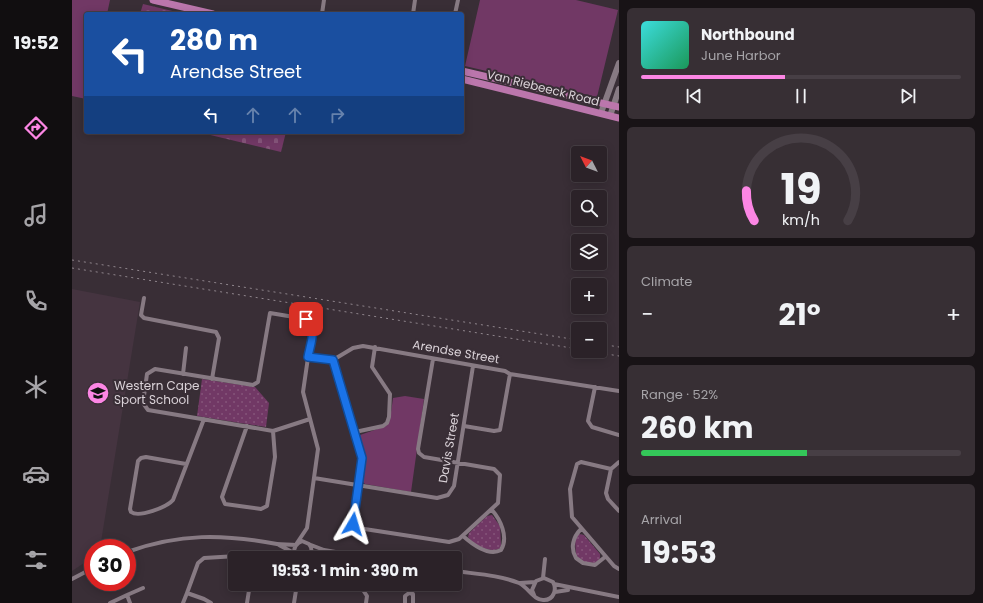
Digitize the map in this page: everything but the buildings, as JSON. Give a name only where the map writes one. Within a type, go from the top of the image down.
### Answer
[{"type":"main road","points":[[153,0],[204,12]]},
{"type":"main road","name":"Van Riebeeck Road","points":[[464,71],[616,107]]},
{"type":"main road","name":"Van Riebeeck Road","points":[[464,79],[619,118]]},
{"type":"street","points":[[322,12],[324,0]]},
{"type":"street","points":[[413,12],[415,0]]},
{"type":"street","points":[[455,12],[458,0]]},
{"type":"street","points":[[601,113],[619,63]]},
{"type":"street","points":[[610,116],[616,107],[619,89]]},
{"type":"street","points":[[144,298],[141,315],[144,318],[216,332],[218,338],[212,379]]},
{"type":"street","points":[[310,419],[273,431],[148,410],[143,406],[149,372],[155,369],[253,385],[257,383],[270,313],[306,319],[310,322],[312,330],[303,392],[318,449],[306,528],[312,551]]},
{"type":"street","name":"Arendse Street","points":[[333,360],[358,346],[375,347],[433,359],[505,371],[510,374],[500,430],[494,431],[464,426]]},
{"type":"street","points":[[354,432],[383,426],[387,423],[389,417],[390,394],[372,367],[375,347]]},
{"type":"street","points":[[183,374],[186,348]]},
{"type":"street","points":[[308,357],[333,360],[362,458],[353,523],[356,528],[450,542],[458,540],[463,536],[499,502],[499,472],[494,469],[423,457],[418,452],[433,359]]},
{"type":"street","name":"Davis Street","points":[[314,478],[437,498],[450,493],[454,486],[473,366]]},
{"type":"street","points":[[510,374],[619,391]]},
{"type":"street","points":[[595,387],[588,421],[594,427],[619,435]]},
{"type":"street","points":[[186,464],[146,457],[141,458],[138,461],[130,509],[132,512],[140,515],[170,503],[175,496],[204,419]]},
{"type":"street","points":[[247,426],[222,497],[225,504],[262,509],[266,506],[275,457],[273,431]]},
{"type":"street","points":[[612,469],[581,462],[576,466],[570,489],[572,514],[581,530],[605,557],[619,569]]},
{"type":"street","points":[[619,462],[612,469],[606,495],[619,511]]},
{"type":"street","points":[[463,536],[478,548],[495,552],[501,550],[503,544],[501,524],[492,510]]},
{"type":"street","points":[[294,551],[296,544],[306,528]]},
{"type":"street","points":[[581,530],[575,535],[573,542],[576,558],[583,563],[595,565],[605,557]]},
{"type":"street","points":[[136,550],[180,539],[199,537],[240,537],[279,544],[296,544],[302,541],[330,551]]},
{"type":"street","points":[[279,544],[291,551]]},
{"type":"street","points":[[183,603],[198,563],[204,558],[228,557]]},
{"type":"street","points":[[543,578],[545,559]]},
{"type":"street","points":[[462,572],[520,583],[535,582],[543,578],[550,580],[554,584],[619,597]]},
{"type":"street","points":[[72,580],[84,573]]},
{"type":"street","points":[[534,595],[532,590],[535,582]]},
{"type":"street","points":[[520,583],[539,599],[545,602],[551,598],[555,592],[554,584]]},
{"type":"street","points":[[110,603],[143,588]]},
{"type":"street","points":[[555,592],[574,589]]},
{"type":"street","points":[[247,603],[249,591]]},
{"type":"street","points":[[294,603],[296,591]]},
{"type":"street","points":[[364,591],[367,596],[366,603]]},
{"type":"street","points":[[187,593],[211,603]]},
{"type":"street","points":[[405,603],[405,596],[409,593],[414,594],[413,603]]},
{"type":"street","points":[[127,595],[130,603]]},
{"type":"shaded area","name":"Western Cape Sport School","points":[[72,289],[140,302],[101,539],[84,539],[84,563],[72,571]]},
{"type":"green space","points":[[72,0],[110,0],[107,12],[84,12],[84,99],[72,96]]},
{"type":"green space","points":[[480,0],[576,0],[618,10],[597,97],[465,66]]},
{"type":"green space","points":[[143,4],[177,12],[141,12]]},
{"type":"green space","points":[[206,134],[286,134],[281,152]]},
{"type":"green space","points":[[202,379],[255,387],[269,403],[266,427],[197,416]]},
{"type":"green space","points":[[405,396],[424,399],[411,492],[365,484],[362,481],[364,461],[359,438],[360,435],[386,426],[390,420],[393,398]]},
{"type":"green space","points":[[492,515],[500,526],[501,545],[497,550],[478,546],[468,537],[469,533],[487,516]]},
{"type":"green space","points":[[579,534],[584,535],[600,554],[600,559],[595,563],[582,562],[576,555],[575,539]]},
{"type":"railway","points":[[72,260],[571,339]]},
{"type":"railway","points":[[72,268],[571,348]]},
{"type":"railway","points":[[607,345],[619,347]]},
{"type":"railway","points":[[607,354],[619,356]]},
{"type":"place","name":"Western Cape Sport School","points":[[98,393]]},
{"type":"route","points":[[306,319],[310,322],[312,328],[308,357],[333,360],[361,452],[362,458],[353,524]]}]
